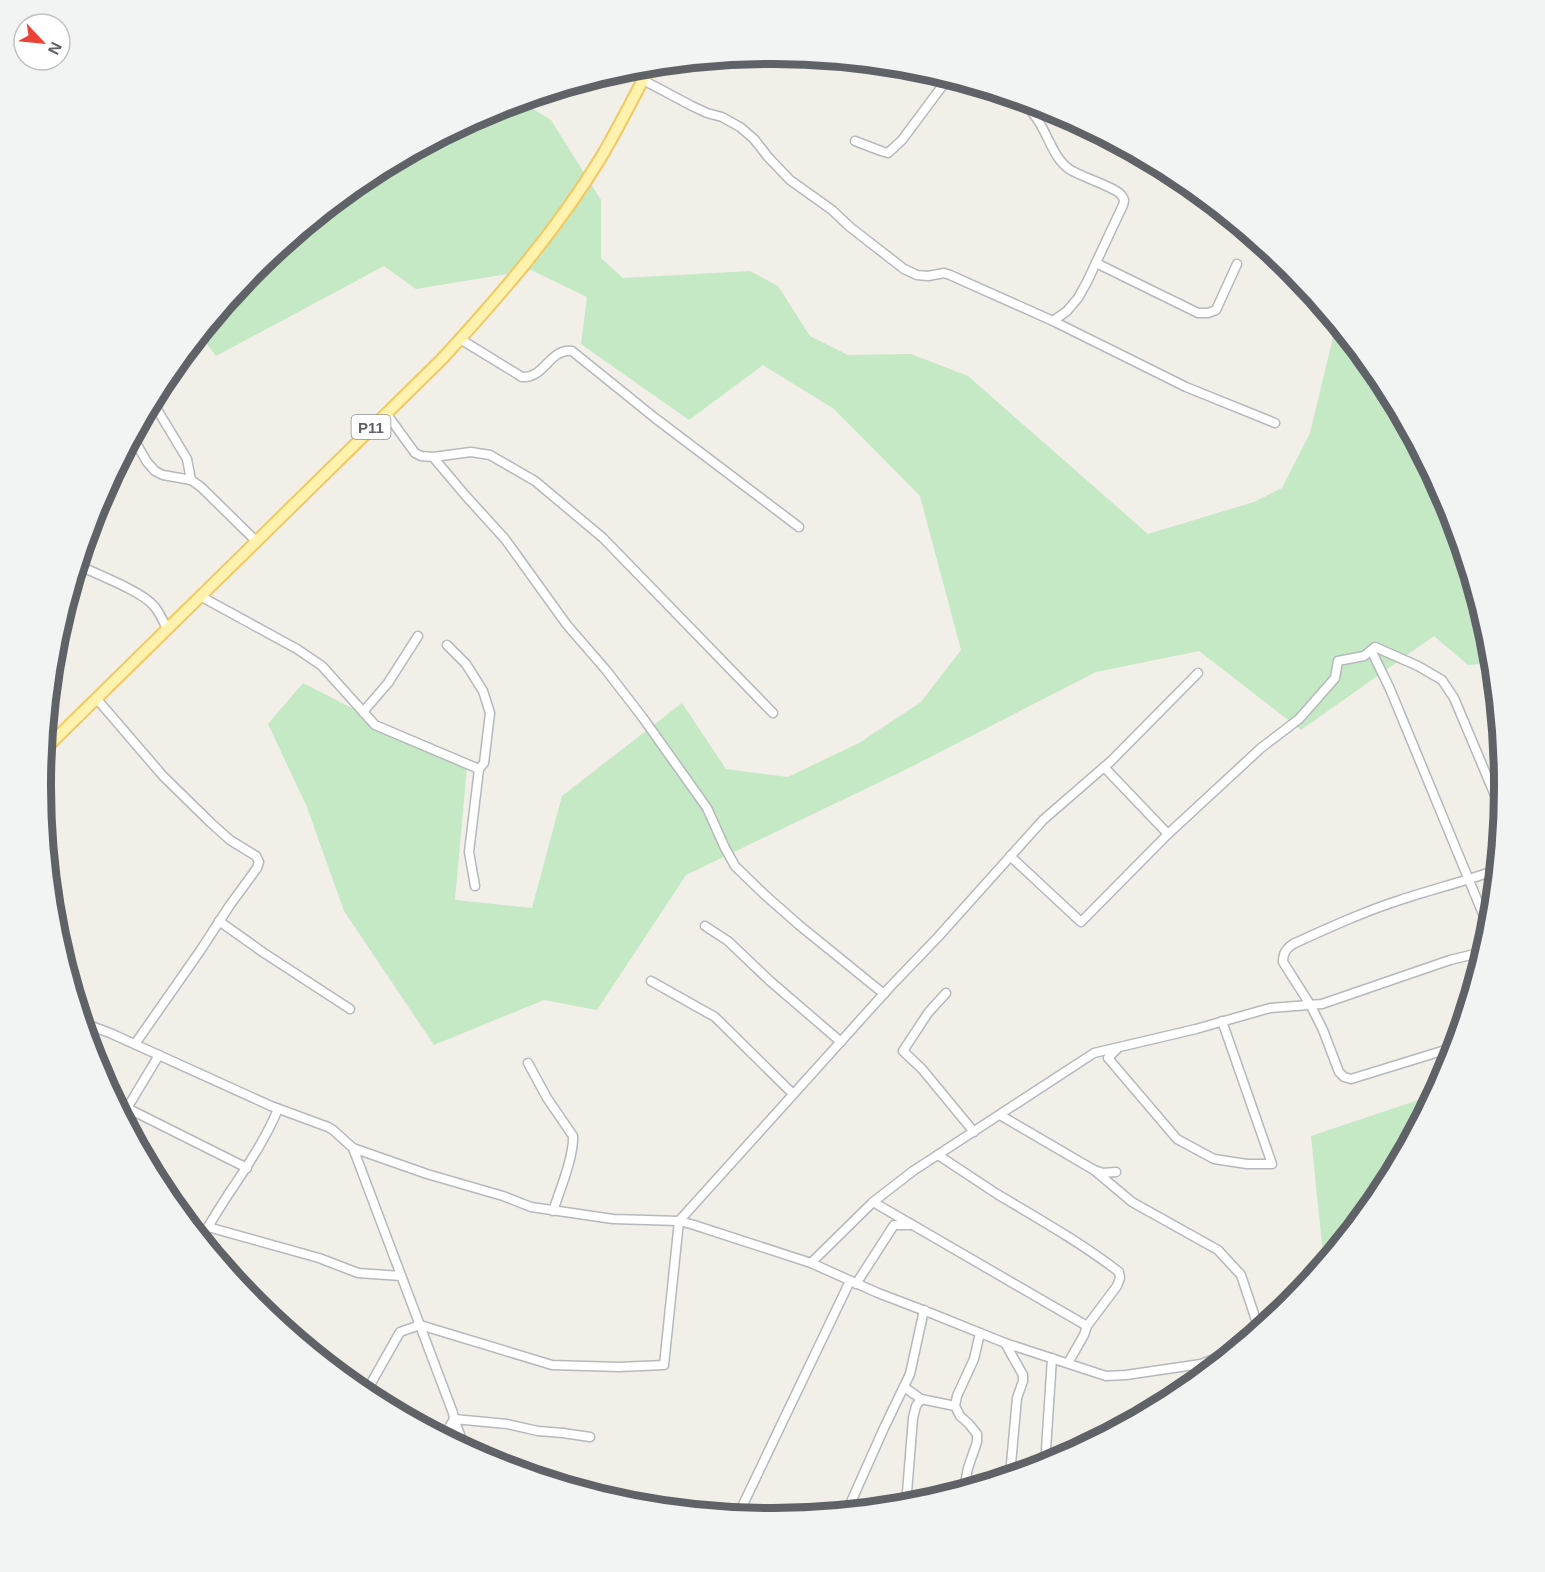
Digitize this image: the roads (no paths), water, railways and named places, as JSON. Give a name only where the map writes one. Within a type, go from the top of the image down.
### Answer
[{"type":"main road","name":"P11","points":[[53,741],[460,339],[516,275],[566,209],[600,159],[645,76]]},
{"type":"street","points":[[643,80],[692,106],[740,126],[754,138],[790,180],[832,210],[904,269],[917,275],[928,276],[944,273],[950,275],[1053,321],[1186,387],[1275,423]]},
{"type":"street","points":[[855,141],[888,153],[902,140],[943,85]]},
{"type":"street","points":[[1032,113],[1062,163],[1087,179],[1115,190],[1122,195],[1124,200],[1078,298],[1067,311],[1053,321]]},
{"type":"street","points":[[1096,263],[1198,313],[1208,314],[1216,310],[1237,264]]},
{"type":"street","points":[[460,339],[522,377],[529,378],[559,352],[572,351],[655,418],[799,527]]},
{"type":"street","points":[[157,410],[187,459],[191,480]]},
{"type":"street","points":[[386,413],[415,453],[421,456],[433,457],[471,452],[490,455],[536,481],[603,538],[773,712]]},
{"type":"street","points":[[137,445],[154,471],[191,480],[256,541]]},
{"type":"street","points":[[433,457],[505,539],[567,625],[643,718],[707,808],[724,848],[735,866],[799,925],[884,994]]},
{"type":"street","points":[[85,568],[136,593],[151,603],[167,629]]},
{"type":"street","points":[[200,596],[305,654],[322,666],[375,725],[479,769]]},
{"type":"street","points":[[363,712],[388,683],[418,636]]},
{"type":"street","points":[[447,645],[466,664],[483,691],[490,713],[484,763],[479,769],[469,852],[475,886]]},
{"type":"street","points":[[1010,856],[1081,922],[1168,834],[1261,748],[1299,719],[1335,678],[1338,661],[1364,656],[1375,647],[1418,666],[1442,680],[1454,698],[1494,792]]},
{"type":"street","points":[[1371,650],[1390,689],[1482,913]]},
{"type":"street","points":[[370,1385],[400,1332],[420,1325],[552,1365],[619,1367],[664,1365],[679,1221],[1042,820],[1104,766],[1198,673]]},
{"type":"street","points":[[96,698],[163,776],[210,823],[230,840],[256,856],[259,862],[258,868],[135,1044]]},
{"type":"street","points":[[1104,766],[1168,834]]},
{"type":"street","points":[[1444,1050],[1375,1072],[1351,1078],[1344,1077],[1339,1072],[1311,1006],[1283,962],[1283,955],[1293,944],[1358,915],[1489,873]]},
{"type":"street","points":[[219,921],[350,1009]]},
{"type":"street","points":[[705,926],[728,941],[770,981],[841,1042]]},
{"type":"street","points":[[811,1263],[873,1202],[913,1171],[1094,1053],[1196,1029],[1270,1008],[1322,1004],[1450,960],[1473,954]]},
{"type":"street","points":[[651,981],[716,1017],[794,1094]]},
{"type":"street","points":[[946,993],[928,1013],[903,1051],[922,1069],[974,1132]]},
{"type":"street","points":[[1119,1047],[1108,1059],[1177,1139],[1214,1159],[1247,1164],[1272,1164],[1222,1021]]},
{"type":"street","points":[[92,1027],[278,1109],[333,1130],[352,1148],[416,1171],[503,1196],[531,1207],[613,1219],[679,1221],[705,1228],[811,1263],[1005,1343],[1106,1376],[1207,1362]]},
{"type":"street","points":[[127,1109],[159,1055]]},
{"type":"street","points":[[528,1063],[547,1098],[573,1136],[554,1211]]},
{"type":"street","points":[[205,1231],[248,1168],[271,1127],[278,1109]]},
{"type":"street","points":[[130,1114],[248,1168]]},
{"type":"street","points":[[1000,1115],[1094,1170],[1132,1202],[1218,1250],[1241,1275],[1256,1321]]},
{"type":"street","points":[[352,1148],[461,1437]]},
{"type":"street","points":[[938,1155],[1092,1251],[1119,1272],[1120,1278],[1117,1286],[1087,1326],[1068,1363]]},
{"type":"street","points":[[1094,1170],[1104,1173],[1116,1172]]},
{"type":"street","points":[[873,1202],[1087,1326]]},
{"type":"street","points":[[742,1507],[853,1282],[894,1225],[913,1225]]},
{"type":"street","points":[[208,1227],[319,1258],[358,1274],[401,1276]]},
{"type":"street","points":[[852,1503],[910,1374],[924,1310]]},
{"type":"street","points":[[966,1481],[977,1442],[977,1434],[960,1416],[955,1407],[957,1396],[974,1359],[980,1333]]},
{"type":"street","points":[[1005,1343],[1023,1375],[1017,1398],[1011,1467]]},
{"type":"street","points":[[1046,1454],[1052,1358]]},
{"type":"street","points":[[904,1387],[921,1399],[955,1407]]},
{"type":"street","points":[[907,1495],[913,1418],[916,1406],[921,1399]]},
{"type":"street","points":[[448,1430],[454,1419]]},
{"type":"street","points":[[454,1419],[507,1424],[538,1431],[590,1437]]}]
